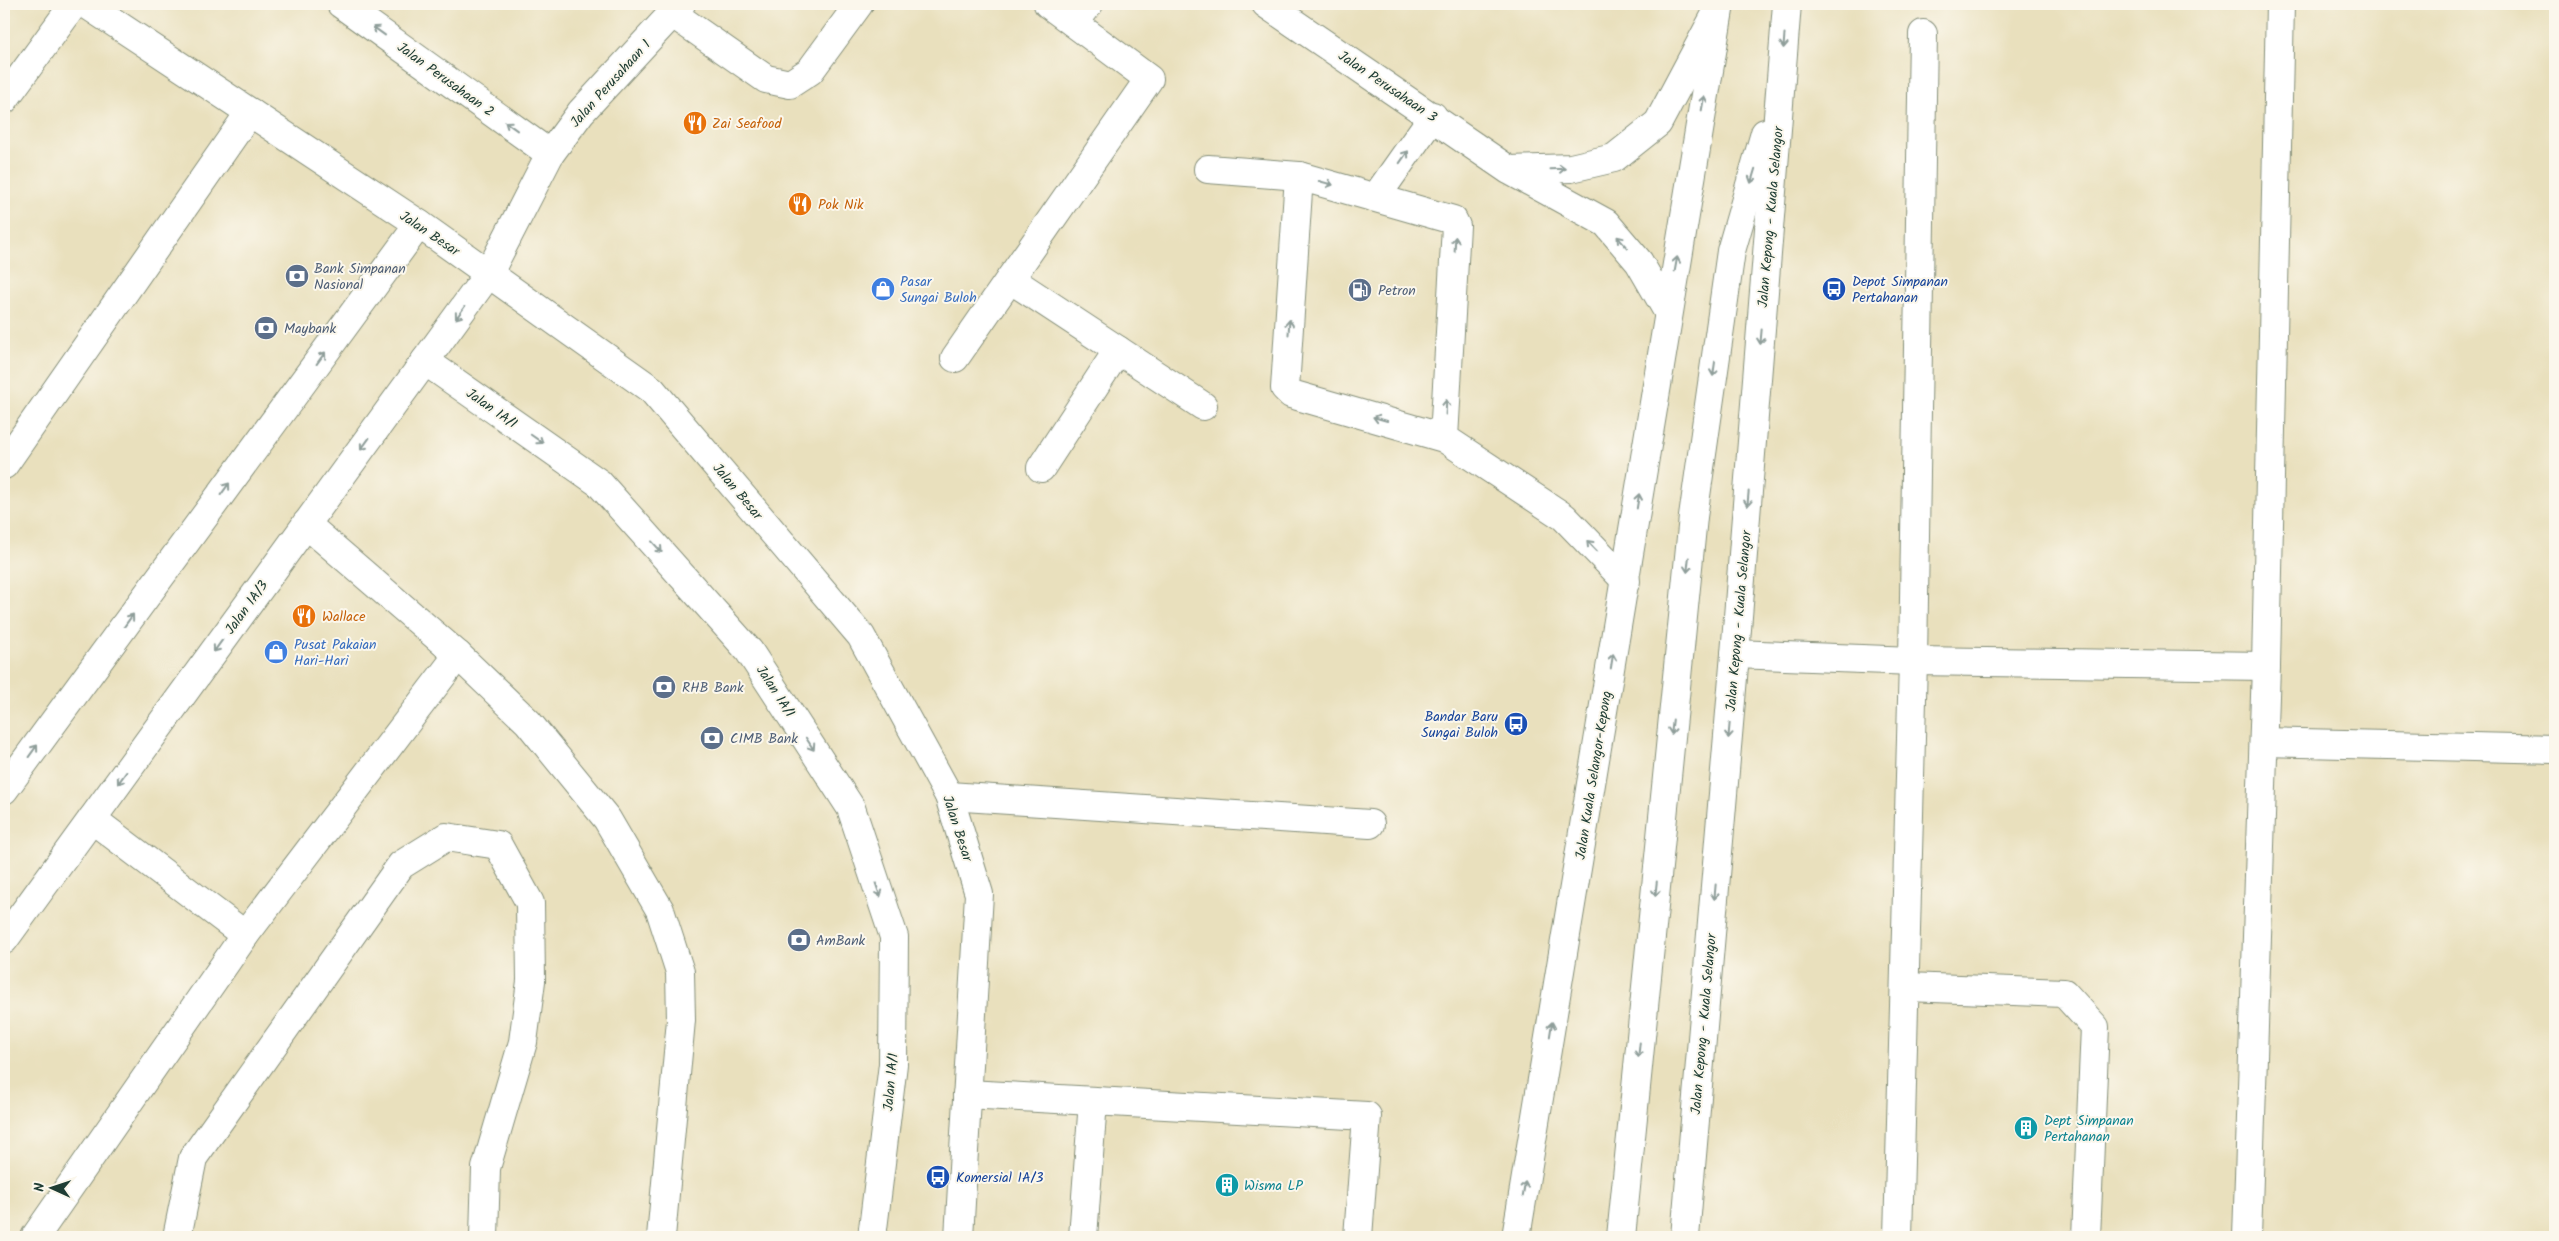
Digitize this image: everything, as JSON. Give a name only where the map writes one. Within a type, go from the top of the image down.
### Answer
[{"type":"main road","points":[[4,100],[74,4]]},
{"type":"main road","name":"Jalan Besar","points":[[86,4],[419,224],[652,390],[861,636],[949,796],[978,894],[959,1237]]},
{"type":"main road","name":"Jalan Perusahaan 2","points":[[342,4],[550,154]]},
{"type":"main road","points":[[677,9],[766,79],[790,84],[810,71],[859,4]]},
{"type":"main road","points":[[955,358],[1149,79],[1081,13],[1048,4]]},
{"type":"main road","name":"Jalan Perusahaan 3","points":[[1266,4],[1433,116],[1509,170],[1606,223],[1639,262],[1668,312]]},
{"type":"main road","name":"Jalan Kepong - Kuala Selangor","points":[[1685,1237],[1736,654],[1787,4]]},
{"type":"main road","points":[[2247,1237],[2264,742],[2280,4]]},
{"type":"main road","points":[[1509,170],[1571,168],[1614,158],[1658,123],[1720,6]]},
{"type":"main road","points":[[1668,312],[1720,6]]},
{"type":"main road","name":"Jalan Perusahaan 1","points":[[489,273],[550,154],[581,112],[677,9]]},
{"type":"main road","points":[[1898,1237],[1906,986],[1923,34]]},
{"type":"main road","points":[[1621,1237],[1693,517],[1730,251],[1782,79]]},
{"type":"main road","points":[[4,465],[250,112]]},
{"type":"main road","points":[[1376,197],[1433,116]]},
{"type":"main road","points":[[1208,169],[1298,176],[1448,217],[1453,220],[1456,226],[1444,438]]},
{"type":"main road","points":[[1298,176],[1285,388],[1291,394],[1444,438],[1564,517],[1626,581]]},
{"type":"main road","points":[[4,790],[419,224]]},
{"type":"main road","name":"Jalan 1A/3","points":[[4,940],[489,273]]},
{"type":"main road","points":[[1010,280],[1203,406]]},
{"type":"main road","name":"Jalan Kuala Selangor-Kepong","points":[[1516,1237],[1626,581],[1668,312]]},
{"type":"main road","points":[[1041,468],[1118,350]]},
{"type":"main road","name":"Jalan 1A/1","points":[[425,361],[599,483],[749,651],[851,808],[894,937],[893,1064],[872,1237]]},
{"type":"main road","points":[[306,524],[458,655],[528,722],[607,819],[660,910],[680,972],[681,1020],[661,1237]]},
{"type":"main road","points":[[1736,654],[1912,661],[2266,666]]},
{"type":"main road","points":[[35,1237],[245,935],[458,655]]},
{"type":"main road","points":[[2264,742],[2555,749]]},
{"type":"main road","points":[[949,796],[1370,824]]},
{"type":"main road","points":[[92,819],[245,935]]},
{"type":"main road","points":[[177,1237],[194,1158],[402,865],[446,837],[498,845],[530,904],[531,981],[523,1042],[486,1168],[484,1237]]},
{"type":"main road","points":[[1906,986],[2064,993],[2095,1027],[2086,1237]]},
{"type":"main road","points":[[967,1094],[1367,1116],[1358,1237]]},
{"type":"main road","points":[[1083,1237],[1093,1101]]},
{"type":"place","name":"Zai Seafood","points":[[695,123]]},
{"type":"place","name":"Pok Nik","points":[[800,204]]},
{"type":"place","name":"Bank Simpanan Nasional","points":[[297,276]]},
{"type":"place","name":"Pasar Sungai Buloh","points":[[883,289]]},
{"type":"place","name":"Depot Simpanan Pertahanan","points":[[1834,289]]},
{"type":"place","name":"Petron","points":[[1360,290]]},
{"type":"place","name":"Maybank","points":[[266,328]]},
{"type":"place","name":"Wallace","points":[[304,616]]},
{"type":"place","name":"Pusat Pakaian Hari-Hari","points":[[276,652]]},
{"type":"place","name":"RHB Bank","points":[[664,687]]},
{"type":"place","name":"Bandar Baru Sungai Buloh","points":[[1516,724]]},
{"type":"place","name":"CIMB Bank","points":[[712,738]]},
{"type":"place","name":"AmBank","points":[[799,940]]},
{"type":"place","name":"Dept Simpanan Pertahanan","points":[[2026,1128]]},
{"type":"place","name":"Komersial 1A/3","points":[[938,1177]]},
{"type":"place","name":"Wisma LP","points":[[1227,1185]]}]
